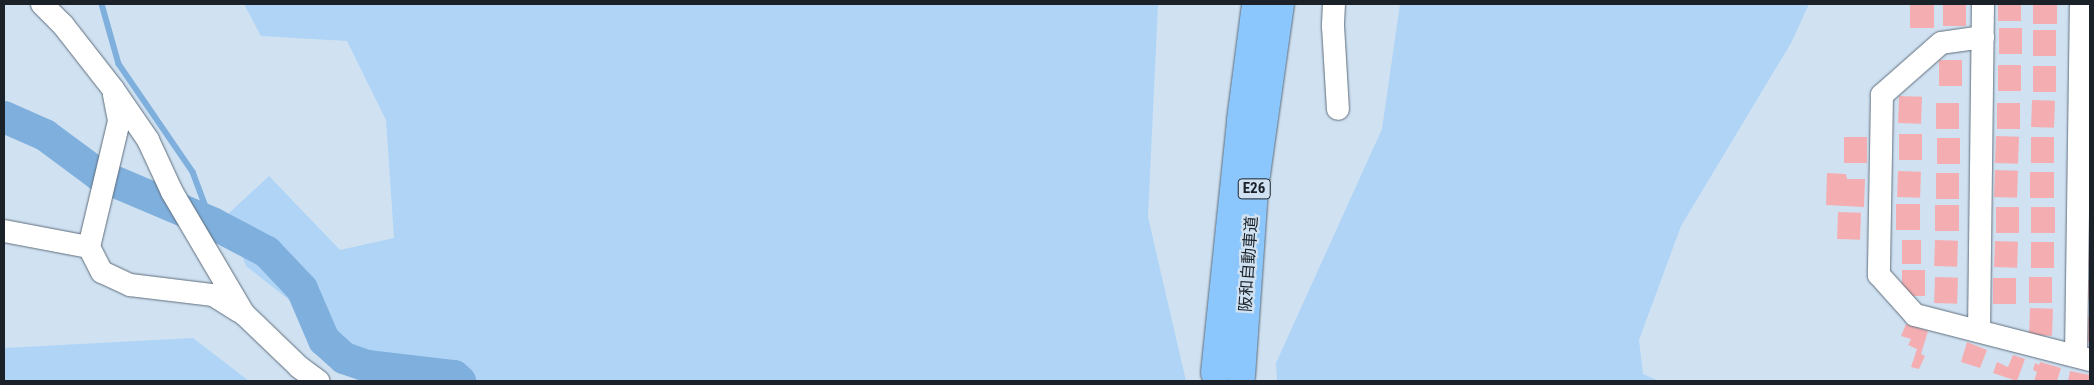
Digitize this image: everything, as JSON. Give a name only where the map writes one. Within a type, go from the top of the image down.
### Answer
[{"type":"highway","name":"阪和自動車道","points":[[1256,4],[1240,120],[1228,374],[1280,4]]},
{"type":"street","points":[[42,4],[63,25],[113,89],[148,140],[172,192],[244,314]]},
{"type":"street","points":[[1334,4],[1333,26],[1338,109]]},
{"type":"street","points":[[1979,331],[1983,4]]},
{"type":"street","points":[[1983,37],[1941,43],[1882,95],[1879,275],[1916,315],[2083,358],[2080,4]]},
{"type":"street","points":[[113,89],[118,121],[90,247],[102,272],[130,285],[213,294],[244,314],[299,367],[318,381]]},
{"type":"street","points":[[4,231],[90,247]]},
{"type":"shaded area","points":[[244,4],[1158,4],[1148,217],[1186,381],[392,381],[246,266],[227,215],[269,176],[340,250],[394,238],[386,120],[347,41],[261,36]]},
{"type":"shaded area","points":[[1400,4],[1809,4],[1791,43],[1681,226],[1639,340],[1643,374],[1659,381],[1277,381],[1276,363],[1382,129]]},
{"type":"shaded area","points":[[193,338],[249,381],[4,381],[4,348]]},
{"type":"building","points":[[1910,4],[1934,4],[1934,28],[1910,28]]},
{"type":"building","points":[[1943,4],[1966,4],[1966,26],[1943,26]]},
{"type":"building","points":[[1998,4],[2021,4],[2021,21],[1998,21]]},
{"type":"building","points":[[2033,4],[2057,4],[2057,24],[2033,24]]},
{"type":"building","points":[[1999,28],[2022,28],[2022,54],[1999,54]]},
{"type":"building","points":[[2033,30],[2056,30],[2056,56],[2033,56]]},
{"type":"building","points":[[1939,60],[1962,60],[1962,86],[1939,86]]},
{"type":"building","points":[[1998,65],[2021,65],[2021,91],[1998,91]]},
{"type":"building","points":[[2033,66],[2056,66],[2056,92],[2033,92]]},
{"type":"building","points":[[1899,96],[1922,97],[1921,124],[1898,123]]},
{"type":"building","points":[[2032,100],[2055,101],[2054,128],[2031,127]]},
{"type":"building","points":[[1936,103],[1959,103],[1959,129],[1936,129]]},
{"type":"building","points":[[1997,103],[2020,103],[2020,129],[1997,129]]},
{"type":"building","points":[[1899,134],[1922,134],[1922,160],[1899,160]]},
{"type":"building","points":[[1996,136],[2019,137],[2018,164],[1995,163]]},
{"type":"building","points":[[1844,137],[1867,137],[1867,163],[1844,163]]},
{"type":"building","points":[[2031,137],[2054,137],[2054,163],[2031,163]]},
{"type":"building","points":[[1937,138],[1960,138],[1960,164],[1937,164]]},
{"type":"building","points":[[1995,170],[2018,171],[2017,198],[1994,197]]},
{"type":"building","points":[[1898,171],[1921,172],[1920,198],[1897,197]]},
{"type":"building","points":[[2030,172],[2054,172],[2054,198],[2030,198]]},
{"type":"building","points":[[1827,173],[1846,174],[1847,179],[1865,179],[1864,207],[1826,205]]},
{"type":"building","points":[[1936,173],[1959,173],[1959,199],[1936,199]]},
{"type":"building","points":[[1896,204],[1920,204],[1920,230],[1896,230]]},
{"type":"building","points":[[1935,205],[1959,205],[1959,231],[1935,231]]},
{"type":"building","points":[[1996,207],[2019,207],[2019,233],[1996,233]]},
{"type":"building","points":[[2031,207],[2055,207],[2055,233],[2031,233]]},
{"type":"building","points":[[1838,212],[1861,213],[1860,240],[1837,239]]},
{"type":"building","points":[[1902,240],[1921,240],[1921,264],[1902,264]]},
{"type":"building","points":[[1935,240],[1958,241],[1957,267],[1934,266]]},
{"type":"building","points":[[1995,241],[2018,242],[2017,268],[1994,267]]},
{"type":"building","points":[[2031,242],[2054,242],[2054,268],[2031,268]]},
{"type":"building","points":[[2087,250],[2090,250],[2090,267],[2087,267]]},
{"type":"building","points":[[1902,270],[1925,270],[1925,296],[1902,296]]},
{"type":"building","points":[[1935,277],[1958,278],[1957,304],[1934,303]]},
{"type":"building","points":[[2029,277],[2052,277],[2052,303],[2029,303]]},
{"type":"building","points":[[1993,278],[2016,278],[2016,304],[1993,304]]},
{"type":"building","points":[[2085,280],[2090,280],[2090,300],[2086,300]]},
{"type":"building","points":[[2030,308],[2053,309],[2052,336],[2029,335]]},
{"type":"building","points":[[2087,317],[2090,317],[2090,342],[2082,342]]},
{"type":"building","points":[[1906,324],[1928,331],[1921,354],[1925,356],[1919,369],[1911,367],[1917,349],[1908,345],[1911,339],[1901,336]]},
{"type":"building","points":[[1967,342],[1987,350],[1980,368],[1961,362]]},
{"type":"building","points":[[2013,355],[2025,359],[2017,381],[1993,373],[1997,362],[2008,367]]},
{"type":"building","points":[[2040,362],[2061,368],[2057,381],[2034,381],[2037,372],[2033,370],[2035,363],[2039,365]]},
{"type":"building","points":[[2070,371],[2090,375],[2090,381],[2068,381]]},
{"type":"waterway","points":[[102,4],[119,64],[193,172],[212,223]]},
{"type":"waterway","points":[[4,117],[45,135],[99,175],[212,223],[267,252],[302,289],[324,340],[344,358],[367,366],[454,376],[460,381]]}]
